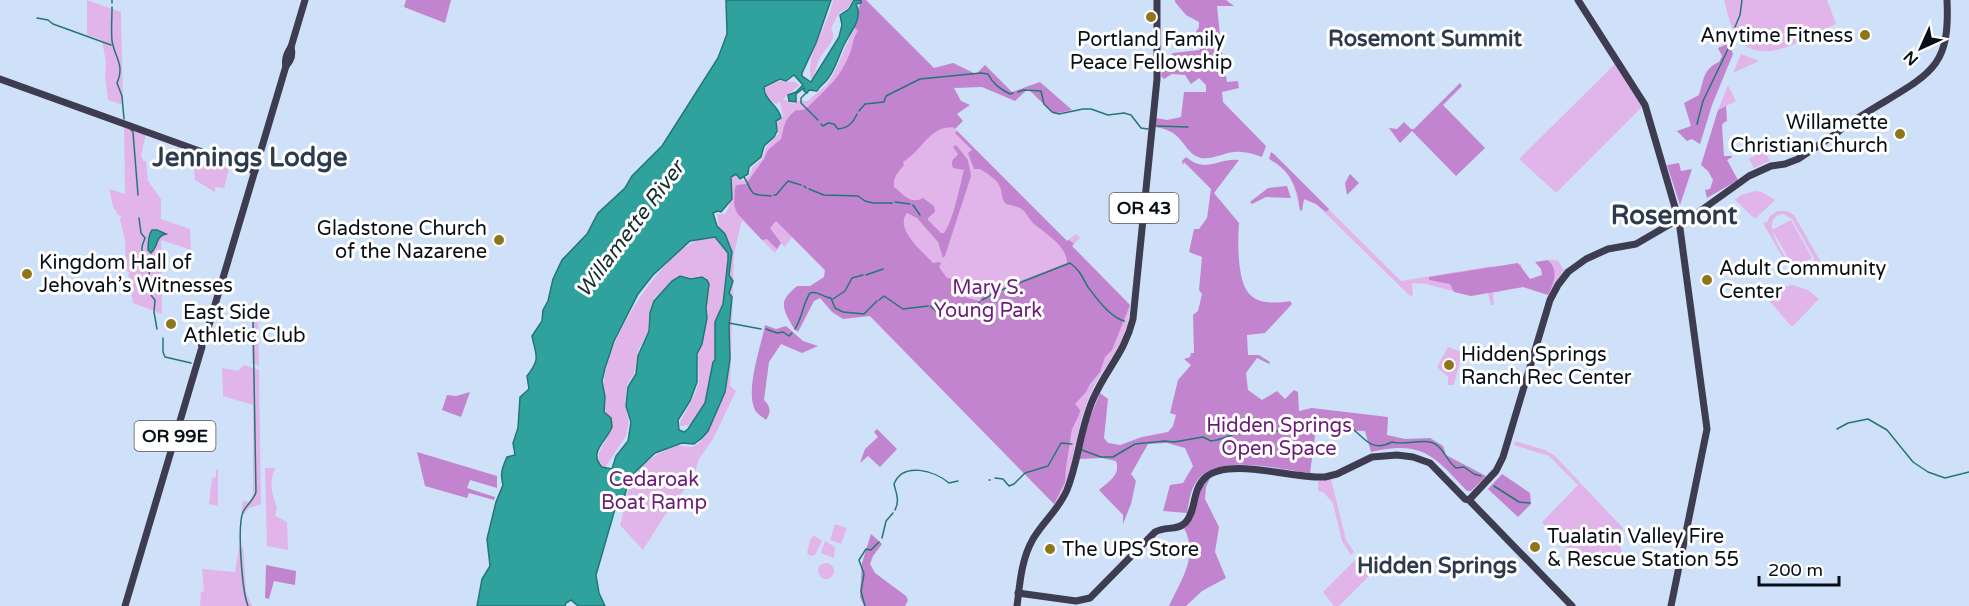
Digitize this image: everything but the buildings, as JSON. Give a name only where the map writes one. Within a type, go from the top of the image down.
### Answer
[{"type":"main road","name":"OR 99E","points":[[125,606],[202,347],[201,343],[209,325],[286,66],[292,53],[291,47],[305,0]]},
{"type":"main road","name":"OR 43","points":[[1017,606],[1027,551],[1065,494],[1091,404],[1122,350],[1133,320],[1157,79],[1157,0]]},
{"type":"main road","points":[[1578,0],[1645,105],[1683,219],[1707,429],[1701,468],[1671,606]]},
{"type":"main road","points":[[1469,500],[1500,464],[1549,303],[1560,281],[1586,259],[1598,253],[1636,244],[1693,216],[1749,176],[1798,159],[1841,129],[1920,81],[1940,55],[1947,35],[1949,0]]},
{"type":"main road","points":[[0,79],[255,171]]},
{"type":"main road","points":[[1408,452],[1420,453],[1434,461],[1572,606]]},
{"type":"main road","points":[[1018,593],[1076,601],[1092,596],[1155,532],[1163,528],[1178,527],[1186,522],[1198,487],[1214,472],[1243,469],[1325,477],[1337,474],[1369,458],[1396,455],[1416,457],[1427,461],[1465,499],[1469,500]]},
{"type":"green space","points":[[87,0],[121,12],[123,105],[108,100],[102,40],[87,35]]},
{"type":"green space","points":[[406,0],[451,0],[445,23],[404,7]]},
{"type":"green space","points":[[833,0],[853,0],[848,8],[839,13],[831,28],[832,40],[820,58],[811,79],[811,59]]},
{"type":"green space","name":"Mary S. Young Park","points":[[861,0],[866,0],[934,68],[953,63],[976,74],[985,65],[1012,92],[1040,82],[1072,110],[1054,114],[1028,89],[1015,101],[982,87],[954,88],[961,101],[970,105],[957,114],[963,121],[955,129],[953,127],[943,128],[929,137],[913,155],[903,162],[904,165],[894,180],[894,187],[907,198],[919,200],[923,198],[934,206],[935,212],[928,220],[941,233],[944,233],[953,212],[964,170],[953,168],[952,161],[958,154],[953,147],[956,145],[968,160],[971,176],[943,258],[938,242],[917,218],[907,213],[904,219],[904,226],[911,240],[933,263],[941,263],[939,267],[947,278],[960,280],[958,287],[965,297],[979,301],[984,295],[1067,263],[1059,245],[1033,223],[1022,209],[1006,204],[996,180],[980,169],[974,169],[968,153],[972,150],[955,133],[957,131],[1067,241],[1074,244],[1072,246],[1130,305],[1112,350],[1105,357],[1100,372],[1075,404],[1080,410],[1072,429],[1065,482],[1054,504],[870,316],[843,319],[832,312],[820,298],[814,301],[798,332],[796,331],[784,309],[784,301],[797,286],[810,286],[824,277],[825,270],[776,221],[770,228],[781,243],[777,249],[767,239],[762,240],[737,213],[734,205],[737,185],[746,184],[768,150],[781,139],[789,117],[796,110],[809,106],[840,73],[858,31],[853,26]]},
{"type":"green space","points":[[1175,0],[1226,0],[1234,6],[1217,6],[1227,82],[1238,81],[1239,88],[1222,92],[1223,102],[1266,146],[1262,157],[1238,152],[1201,158],[1190,152],[1173,133],[1155,127],[1156,118],[1167,120],[1181,117],[1184,92],[1206,92],[1206,85],[1199,78],[1191,84],[1185,75],[1172,74],[1164,79],[1161,76],[1162,71],[1171,67],[1173,53],[1200,50],[1196,32],[1199,22],[1186,15]]},
{"type":"green space","points":[[1724,0],[1827,0],[1836,24],[1784,48],[1757,51],[1746,46],[1736,35]]},
{"type":"green space","name":"Mary S. Young Park","points":[[853,26],[1067,241],[1076,234],[1080,238],[1072,246],[1130,305],[1125,333],[1094,387],[1083,413],[1071,467],[1062,493],[1055,505],[792,237],[785,247],[781,243],[775,253],[742,220],[734,253],[730,386],[736,391],[713,439],[699,459],[693,478],[663,518],[643,550],[620,525],[635,476],[653,457],[677,446],[697,445],[708,431],[679,424],[695,394],[699,381],[698,356],[707,320],[709,284],[707,278],[679,275],[654,298],[649,313],[648,331],[639,349],[634,374],[627,385],[625,403],[629,422],[626,436],[605,468],[599,464],[598,458],[610,431],[609,421],[603,408],[603,392],[607,365],[613,346],[636,304],[665,266],[680,251],[694,242],[724,232],[719,227],[717,214],[725,214],[728,209],[733,176],[736,175],[739,181],[745,180],[751,173],[752,168],[762,159],[767,146],[778,134],[777,123],[783,117],[780,102],[776,104],[767,97],[765,88],[780,81],[796,82],[799,85],[783,99],[794,104],[799,101],[808,101],[829,82],[854,30]]},
{"type":"green space","points":[[1729,43],[1733,54],[1712,105],[1700,144],[1692,139],[1687,141],[1677,131],[1691,126],[1684,103],[1699,95],[1707,72],[1719,62],[1722,56],[1718,48]]},
{"type":"green space","points":[[1741,54],[1759,61],[1733,73]]},
{"type":"green space","points":[[1615,64],[1642,107],[1556,193],[1519,159]]},
{"type":"green space","points":[[1460,83],[1462,86],[1443,105],[1485,148],[1456,176],[1412,131],[1400,143],[1389,128],[1397,129],[1404,122],[1414,129]]},
{"type":"green space","points":[[1728,85],[1736,101],[1718,110]]},
{"type":"green space","points":[[1726,106],[1727,121],[1722,126],[1724,156],[1732,156],[1727,160],[1738,180],[1707,198],[1705,190],[1710,189],[1713,180],[1701,165],[1718,110]]},
{"type":"green space","points":[[124,127],[146,134],[141,155],[143,161],[146,161],[148,181],[161,199],[161,219],[190,229],[191,250],[161,240],[162,314],[133,303],[129,272],[108,262],[109,260],[126,265],[121,216],[113,206],[109,189],[125,194]]},
{"type":"green space","points":[[1764,150],[1770,161],[1754,168],[1749,159]]},
{"type":"green space","points":[[193,151],[230,165],[224,188],[215,187],[215,192],[195,180]]},
{"type":"green space","points":[[1271,152],[1401,281],[1492,266],[1494,268],[1521,264],[1524,285],[1553,280],[1550,259],[1558,261],[1564,270],[1548,295],[1523,287],[1493,293],[1494,305],[1491,305],[1488,293],[1471,296],[1426,284],[1412,283],[1413,295],[1410,296],[1316,204],[1303,199],[1300,211],[1292,181],[1284,170],[1269,159]]},
{"type":"green space","points":[[1271,152],[1329,209],[1326,212],[1316,204],[1304,199],[1302,211],[1300,210],[1292,180],[1269,159]]},
{"type":"green space","name":"Hidden Springs Open Space","points":[[1186,157],[1193,162],[1206,165],[1239,160],[1214,193],[1239,223],[1238,241],[1243,282],[1252,296],[1258,300],[1290,301],[1292,304],[1265,333],[1247,335],[1248,355],[1259,355],[1270,362],[1269,364],[1257,358],[1246,373],[1248,390],[1262,400],[1277,391],[1285,399],[1294,390],[1298,392],[1299,411],[1312,408],[1388,417],[1387,435],[1405,439],[1430,438],[1443,446],[1446,455],[1486,476],[1471,491],[1467,491],[1436,460],[1416,450],[1403,448],[1371,452],[1365,431],[1316,429],[1310,473],[1250,465],[1219,467],[1206,472],[1197,481],[1191,492],[1187,513],[1163,511],[1170,485],[1183,483],[1193,466],[1185,448],[1167,443],[1148,444],[1131,474],[1136,481],[1131,504],[1123,524],[1123,515],[1099,490],[1115,474],[1116,461],[1102,458],[1079,459],[1089,420],[1100,393],[1108,399],[1104,438],[1108,443],[1120,445],[1142,437],[1168,432],[1173,426],[1176,415],[1170,413],[1178,380],[1191,365],[1184,359],[1194,353],[1193,315],[1198,311],[1202,294],[1199,290],[1202,257],[1189,252],[1194,229],[1199,229],[1207,218],[1211,189],[1184,162],[1183,165],[1182,161]]},
{"type":"green space","points":[[1679,163],[1681,171],[1692,169],[1680,205],[1667,165]]},
{"type":"green space","points":[[1350,174],[1359,183],[1347,195],[1345,183]]},
{"type":"green space","points":[[1287,186],[1291,198],[1266,197],[1252,204],[1250,202],[1268,188]]},
{"type":"green space","points":[[1755,191],[1762,192],[1775,200],[1754,218],[1735,200],[1741,195]]},
{"type":"green space","points":[[1777,211],[1787,211],[1794,215],[1822,264],[1818,265],[1811,275],[1801,277],[1791,272],[1763,223],[1767,222],[1770,216]],"holes":[[[1783,214],[1792,219],[1814,258],[1813,268],[1806,273],[1794,270],[1775,239],[1772,223],[1775,217]]]},
{"type":"green space","points":[[1791,220],[1812,258],[1794,268],[1772,230]]},
{"type":"green space","points":[[1548,260],[1553,268],[1554,281],[1548,295],[1523,287],[1471,296],[1454,292],[1450,284],[1429,280],[1429,277],[1518,263],[1530,279],[1542,275],[1541,269],[1535,262]]},
{"type":"green space","points":[[1792,285],[1808,290],[1819,299],[1791,326],[1766,297],[1779,288]]},
{"type":"green space","points":[[252,319],[258,322],[259,366],[252,363]]},
{"type":"green space","points":[[765,325],[776,329],[786,326],[803,341],[818,346],[802,353],[781,344],[769,362],[764,400],[770,410],[766,420],[755,410],[752,401],[755,368]]},
{"type":"green space","name":"Hidden Springs Ranch Rec Center","points":[[1448,347],[1462,352],[1454,385],[1448,385],[1448,377],[1437,367]]},
{"type":"green space","points":[[244,365],[259,370],[261,504],[241,514],[243,501],[249,502],[253,494],[253,405],[223,396],[222,368],[238,371]]},
{"type":"green space","points":[[470,392],[461,417],[442,410],[447,395],[456,396]]},
{"type":"green space","points":[[877,429],[897,449],[880,467],[868,456],[860,463],[865,449],[878,437],[874,432]]},
{"type":"green space","points":[[1515,441],[1545,450],[1555,456],[1623,528],[1620,546],[1625,561],[1618,568],[1600,550],[1584,565],[1542,522],[1578,485],[1549,456],[1514,445]]},
{"type":"green space","points":[[417,452],[497,476],[497,488],[470,480],[467,488],[495,497],[494,500],[469,493],[467,498],[425,486]]},
{"type":"green space","points":[[265,468],[276,468],[271,482],[277,507],[275,516],[287,522],[288,550],[267,546]]},
{"type":"green space","points":[[218,469],[218,506],[209,504],[212,478],[216,477]]},
{"type":"green space","points":[[1502,474],[1530,493],[1531,504],[1518,517],[1488,489]]},
{"type":"green space","points":[[1210,478],[1206,487],[1205,499],[1219,527],[1215,552],[1226,578],[1202,591],[1186,606],[1169,606],[1187,568],[1189,558],[1190,548],[1184,528],[1187,526],[1199,491]]},
{"type":"green space","points":[[1331,479],[1346,540],[1354,552],[1351,555],[1342,541],[1333,503],[1323,492],[1318,491],[1318,481]]},
{"type":"green space","points":[[835,524],[847,528],[841,544],[830,540]]},
{"type":"green space","points":[[871,534],[882,544],[870,564],[875,573],[906,596],[908,600],[905,606],[864,606],[860,597],[862,563]]},
{"type":"green space","points":[[814,535],[822,541],[815,555],[810,556],[807,553],[810,540]]},
{"type":"green space","points":[[825,541],[835,547],[834,558],[821,553]]},
{"type":"green space","points":[[239,547],[243,547],[246,592],[252,606],[200,606],[201,592],[204,591],[202,569],[235,572]]},
{"type":"green space","points":[[1358,557],[1373,572],[1339,606],[1334,606],[1323,592]]},
{"type":"green space","points":[[826,563],[832,565],[834,571],[832,577],[826,579],[820,577],[818,571],[820,565]]},
{"type":"green space","points":[[266,565],[296,571],[295,585],[274,581],[269,599],[265,598]]},
{"type":"water","name":"Willamette River","points":[[726,0],[831,0],[816,43],[802,73],[802,76],[811,82],[839,37],[842,25],[840,15],[849,9],[854,0],[861,0],[861,3],[856,4],[858,15],[855,26],[828,79],[817,91],[809,90],[807,93],[804,88],[796,94],[796,102],[789,101],[788,95],[796,92],[803,85],[794,75],[786,81],[780,79],[764,87],[766,96],[780,114],[781,118],[776,121],[777,131],[764,146],[761,157],[749,167],[748,174],[740,179],[736,174],[731,177],[732,199],[721,212],[713,213],[717,226],[725,234],[732,252],[729,275],[733,281],[729,293],[732,297],[729,327],[730,359],[725,392],[708,431],[694,444],[682,443],[655,453],[629,478],[625,495],[615,509],[596,575],[599,593],[605,606],[578,606],[571,600],[565,606],[477,606],[482,579],[490,566],[487,539],[496,502],[503,485],[503,468],[507,457],[515,455],[513,443],[518,428],[520,397],[529,389],[527,376],[536,361],[532,336],[542,321],[543,310],[548,301],[553,279],[562,260],[587,234],[598,213],[625,188],[632,176],[662,146],[718,58],[727,34]],"holes":[[[715,237],[728,253],[723,304],[715,322],[715,360],[705,403],[688,429],[684,432],[679,430],[678,420],[690,401],[697,382],[697,354],[702,344],[707,318],[709,284],[702,277],[691,279],[680,276],[672,281],[654,301],[650,313],[649,331],[638,356],[636,374],[628,387],[626,406],[631,422],[628,441],[616,456],[612,469],[602,467],[598,462],[597,452],[612,427],[611,418],[604,412],[605,397],[602,381],[614,341],[638,294],[653,275],[690,241]]]},
{"type":"water","points":[[152,230],[166,234],[160,237],[151,253],[148,245]]},
{"type":"waterway","points":[[1735,27],[1740,15],[1742,0]]},
{"type":"waterway","points":[[112,7],[112,41],[120,66],[117,83],[122,96],[124,119]]},
{"type":"waterway","points":[[37,18],[48,20],[53,24],[111,45]]},
{"type":"waterway","points":[[1697,124],[1703,101],[1730,45]]},
{"type":"waterway","points":[[859,111],[865,104],[884,102],[886,96],[920,79],[988,74],[1000,88],[1010,94],[1013,93]]},
{"type":"waterway","points":[[1018,92],[1041,91],[1044,104],[1052,112],[1059,114],[1083,109],[1091,109],[1108,115],[1124,113],[1131,115],[1141,128],[1148,129]]},
{"type":"waterway","points":[[806,93],[801,98],[801,103],[818,120]]},
{"type":"waterway","points":[[821,124],[823,126],[828,123],[834,124],[838,129],[845,128],[857,114]]},
{"type":"waterway","points":[[1157,126],[1188,127]]},
{"type":"waterway","points":[[131,130],[138,195]]},
{"type":"waterway","points":[[744,177],[752,192],[771,196]]},
{"type":"waterway","points":[[774,195],[788,181],[801,185]]},
{"type":"waterway","points":[[809,189],[824,195],[858,196],[873,203],[892,203]]},
{"type":"waterway","points":[[895,202],[910,204]]},
{"type":"waterway","points":[[913,205],[920,215]]},
{"type":"waterway","points":[[139,218],[141,233],[145,238],[142,250],[149,267],[149,287],[155,300],[154,312],[157,329]]},
{"type":"waterway","points":[[982,300],[1070,263],[1079,271],[1104,307],[1124,321]]},
{"type":"waterway","points":[[866,275],[883,269]]},
{"type":"waterway","points":[[833,299],[845,291],[852,278],[863,275]]},
{"type":"waterway","points":[[795,329],[810,293],[831,298],[835,308],[843,312],[864,314],[877,301]]},
{"type":"waterway","points":[[879,300],[884,296],[903,309],[928,306]]},
{"type":"waterway","points":[[961,310],[980,302]]},
{"type":"waterway","points":[[930,306],[936,311],[957,310]]},
{"type":"waterway","points":[[248,606],[242,573],[240,530],[243,512],[256,492],[253,320]]},
{"type":"waterway","points":[[729,323],[761,329]]},
{"type":"waterway","points":[[766,329],[777,333],[783,332],[789,336],[792,333]]},
{"type":"waterway","points":[[163,338],[165,357],[191,363]]},
{"type":"waterway","points":[[1837,429],[1848,423],[1868,419],[1887,430],[1913,462],[1928,472],[1945,478],[1969,472]]},
{"type":"waterway","points":[[1082,450],[1101,457],[1113,457],[1135,444],[1174,442],[1203,437],[1211,441],[1235,434],[1263,430],[1273,434],[1289,425],[1328,427],[1342,425],[1354,430],[1369,443],[1375,445],[1392,442],[1433,443],[1456,468],[1464,467],[1481,476]]},
{"type":"waterway","points":[[995,478],[1003,479],[1009,486],[1014,484],[1025,473],[1048,466],[1061,443],[1072,444]]},
{"type":"waterway","points":[[895,510],[897,500],[894,484],[904,472],[920,470],[936,475],[949,483],[958,481]]},
{"type":"waterway","points":[[1494,486],[1519,502],[1530,503]]},
{"type":"waterway","points":[[882,538],[886,521],[893,513]]},
{"type":"waterway","points":[[865,606],[861,591],[864,574],[859,560],[866,549],[871,550],[879,542]]},
{"type":"place","name":"Portland Family Peace Fellowship","points":[[1151,17]]},
{"type":"place","name":"Anytime Fitness","points":[[1865,35]]},
{"type":"place","name":"Willamette Christian Church","points":[[1900,134]]},
{"type":"place","name":"Gladstone Church of the Nazarene","points":[[499,240]]},
{"type":"place","name":"Kingdom Hall of Jehovah’s Witnesses","points":[[27,274]]},
{"type":"place","name":"Adult Community Center","points":[[1707,280]]},
{"type":"place","name":"East Side Athletic Club","points":[[171,324]]},
{"type":"place","name":"Hidden Springs Ranch Rec Center","points":[[1449,365]]},
{"type":"place","name":"Tualatin Valley Fire & Rescue Station 55","points":[[1535,547]]},
{"type":"place","name":"The UPS Store","points":[[1050,549]]},
{"type":"district","name":"Rosemont Summit","points":[[1425,38]]},
{"type":"district","name":"Jennings Lodge","points":[[250,157]]},
{"type":"district","name":"Rosemont","points":[[1674,215]]},
{"type":"district","name":"Hidden Springs","points":[[1437,565]]},
{"type":"park label","name":"Cedaroak Boat Ramp","points":[[654,490]]}]
